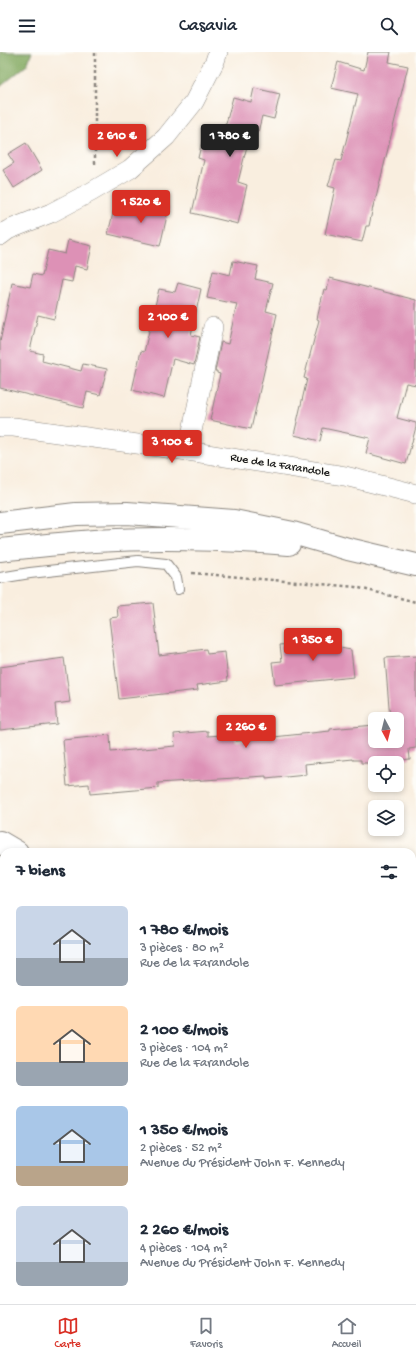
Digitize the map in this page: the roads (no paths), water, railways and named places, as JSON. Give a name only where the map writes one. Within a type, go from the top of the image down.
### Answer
[{"type":"main road","points":[[0,522],[76,514],[127,513],[234,521],[293,533],[348,549],[416,565]]},
{"type":"main road","points":[[0,550],[95,541],[163,539],[237,540],[348,549]]},
{"type":"main road","points":[[0,842],[10,848]]},
{"type":"street","points":[[0,236],[8,230],[51,213],[95,190],[130,169],[166,137],[194,102],[218,52]]},
{"type":"street","points":[[188,451],[213,327]]},
{"type":"street","name":"Rue de la Farandole","points":[[0,427],[22,428],[188,451],[346,476],[416,494]]},
{"type":"lane","points":[[0,578],[138,560],[166,564],[176,577],[178,589]]}]
